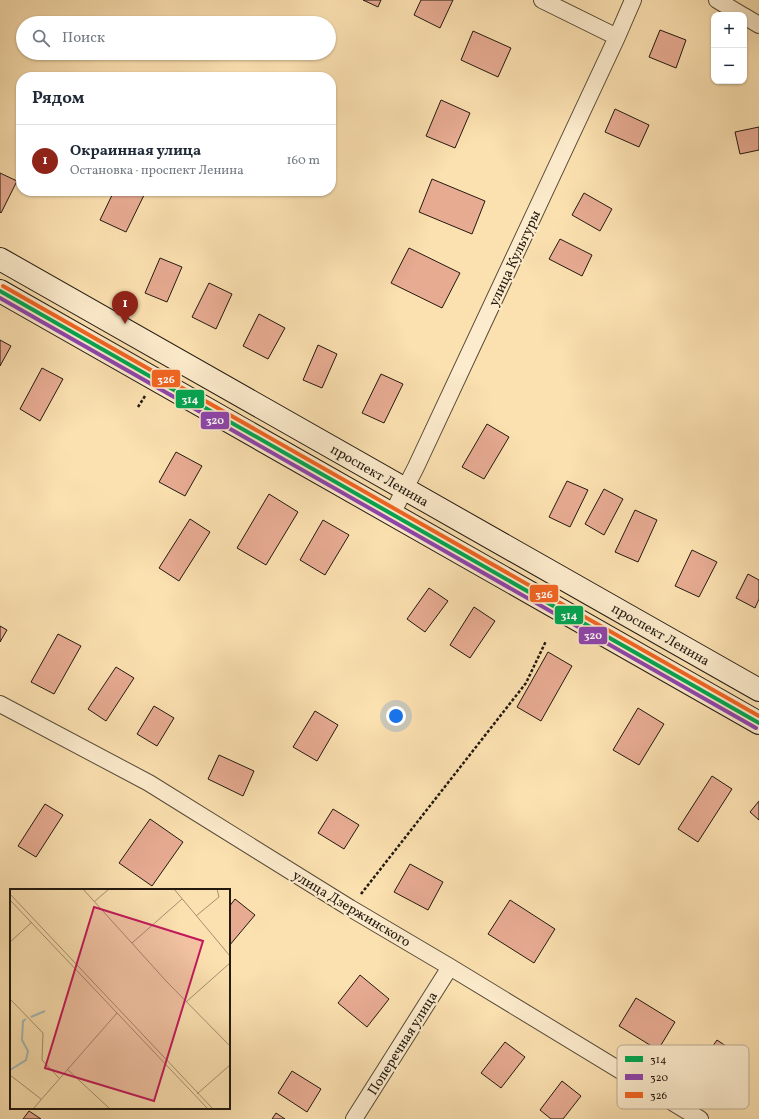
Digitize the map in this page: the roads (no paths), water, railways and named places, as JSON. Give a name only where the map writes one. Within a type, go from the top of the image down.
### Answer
[{"type":"main road","name":"проспект Ленина","points":[[0,259],[759,690]]},
{"type":"main road","name":"проспект Ленина","points":[[0,291],[759,723]]},
{"type":"street","points":[[542,0],[617,37]]},
{"type":"street","name":"улица Культуры","points":[[392,514],[617,37],[633,0]]},
{"type":"street","points":[[717,0],[736,12]]},
{"type":"street","points":[[747,18],[759,25]]},
{"type":"street","name":"улица Дзержинского","points":[[0,704],[149,783],[350,908],[617,1069]]},
{"type":"street","name":"Поперечная улица","points":[[354,1119],[450,967]]},
{"type":"street","name":"улица Дзержинского","points":[[684,1109],[700,1119]]},
{"type":"place","name":"Окраинная улица","points":[[125,324]]}]
